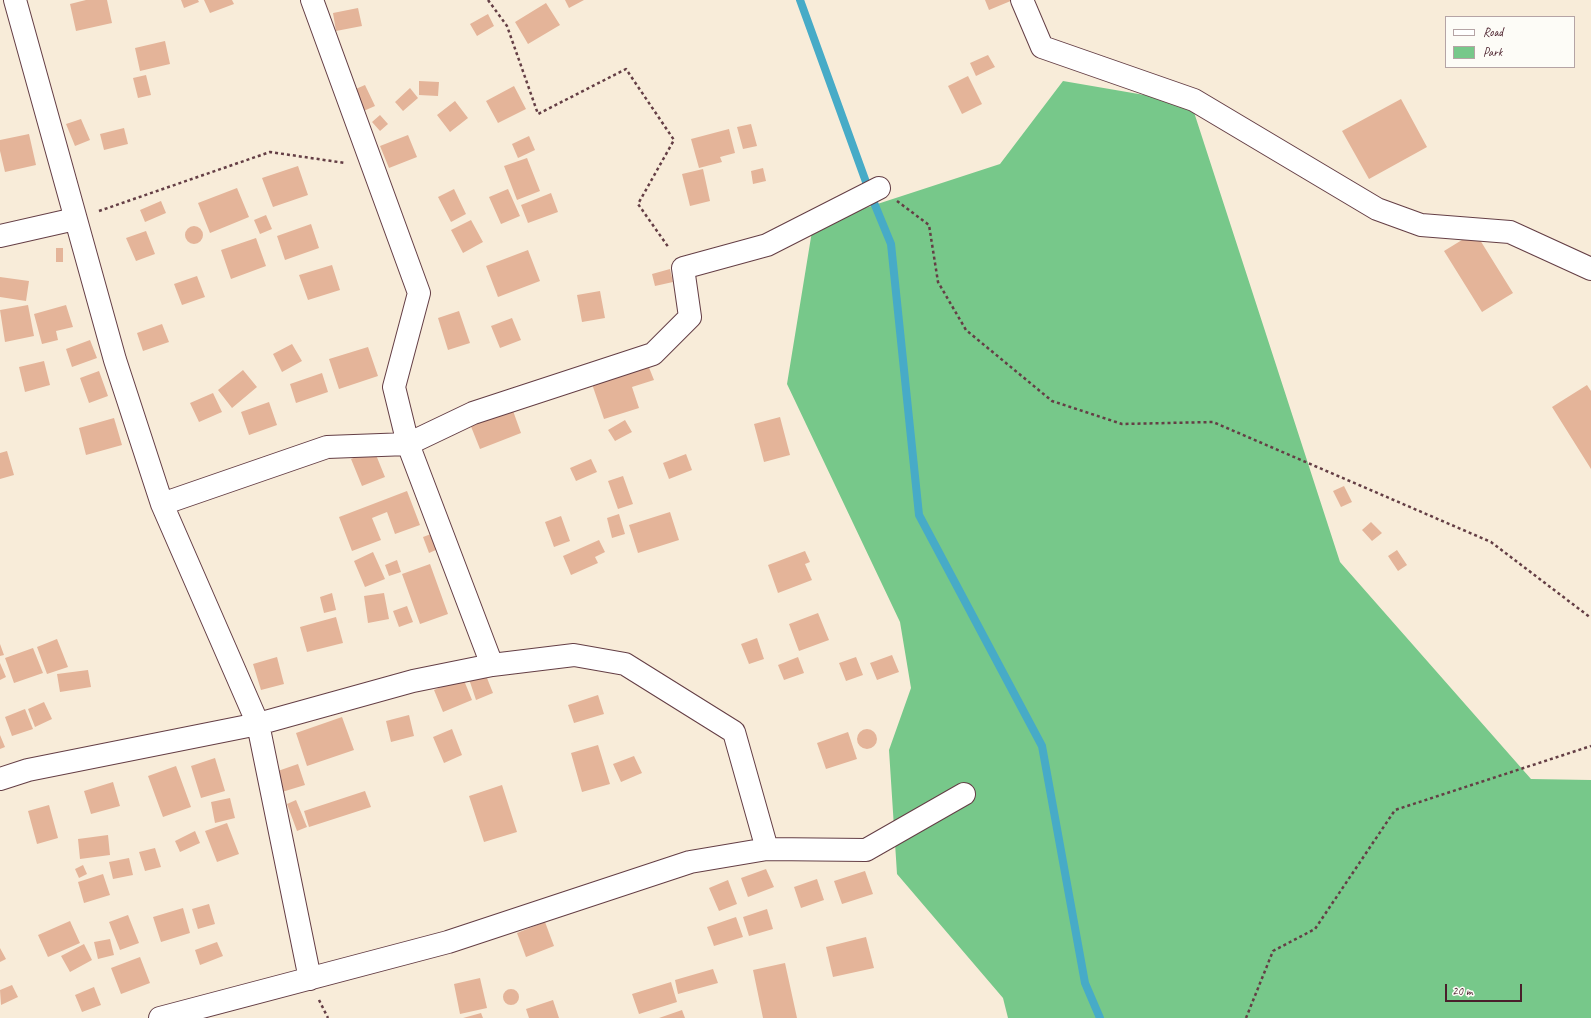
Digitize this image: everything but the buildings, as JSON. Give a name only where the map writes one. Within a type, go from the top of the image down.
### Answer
[{"type":"street","points":[[15,0],[115,360],[162,504],[258,724],[310,979]]},
{"type":"street","points":[[312,0],[419,293],[394,387],[408,444],[492,665]]},
{"type":"street","points":[[1022,0],[1042,47],[1194,100],[1377,209],[1421,225],[1510,232],[1591,269]]},
{"type":"street","points":[[162,504],[327,447],[408,444],[473,413],[653,354],[690,317],[683,268],[767,245],[880,188]]},
{"type":"street","points":[[0,236],[75,220]]},
{"type":"street","points":[[0,779],[28,770],[258,724],[413,681],[492,665],[574,655],[625,664],[734,732],[767,849]]},
{"type":"street","points":[[160,1018],[448,942],[690,862],[767,849],[866,850],[964,794]]},
{"type":"path","points":[[488,0],[507,26],[538,114],[626,68],[674,140],[638,204],[683,268]]},
{"type":"path","points":[[75,220],[270,152],[372,167]]},
{"type":"path","points":[[880,188],[929,225],[938,282],[966,330],[1052,401],[1122,424],[1212,422],[1492,542],[1591,618]]},
{"type":"path","points":[[1246,1018],[1273,951],[1315,930],[1395,810],[1591,746]]},
{"type":"green space","points":[[1063,81],[1191,103],[1340,562],[1531,779],[1591,780],[1591,1018],[1008,1018],[1003,998],[897,874],[889,750],[911,688],[900,622],[787,384],[813,225],[1000,164]]},
{"type":"waterway","points":[[800,0],[870,193],[891,244],[919,515],[1042,746],[1085,983],[1100,1018]]}]
